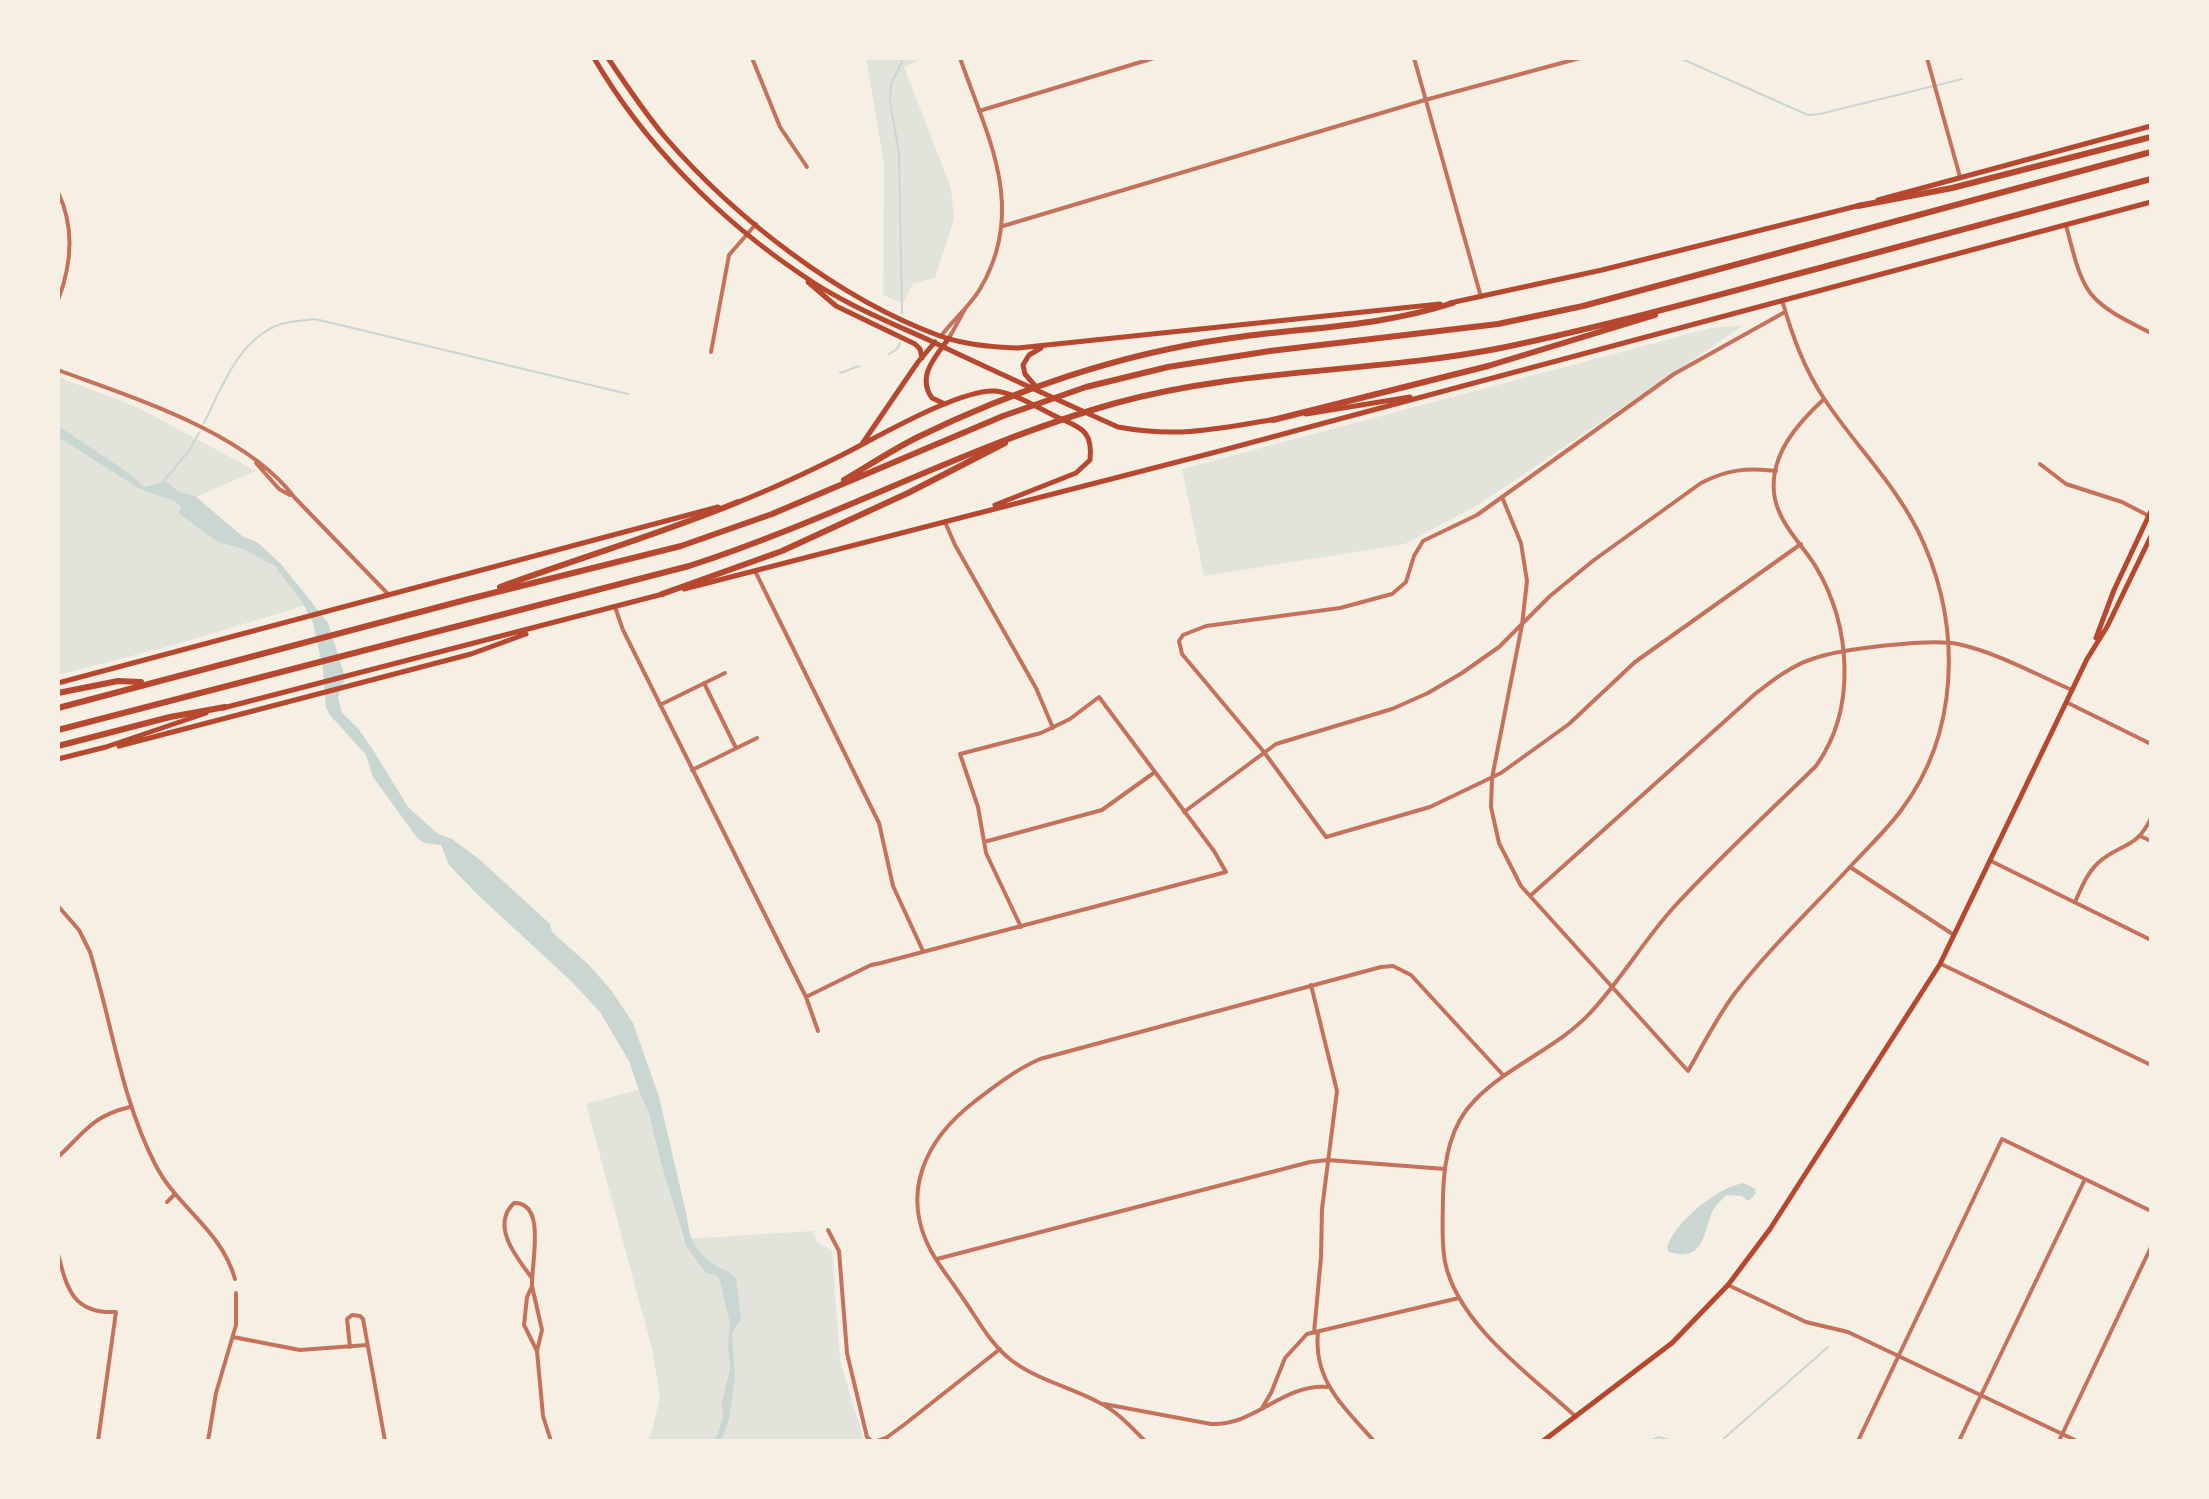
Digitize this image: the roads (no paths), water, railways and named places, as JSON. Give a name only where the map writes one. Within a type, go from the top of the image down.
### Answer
[{"type":"highway","points":[[1858,206],[1952,188],[2151,137]]},
{"type":"highway","points":[[58,708],[681,546],[772,514],[1003,416],[1086,387],[1168,367],[1270,351],[1498,324],[1583,306],[2151,152]]},
{"type":"highway","points":[[58,730],[556,602],[723,555],[1033,429],[1119,402],[1241,378],[1498,348],[1709,298],[2151,179]]},
{"type":"highway","points":[[1273,420],[1488,366],[1709,298]]},
{"type":"highway","points":[[820,493],[917,438],[984,408],[1068,378],[1189,345],[1374,323],[1453,303]]},
{"type":"highway","points":[[662,594],[782,551],[908,493],[1033,429]]},
{"type":"highway","points":[[469,599],[588,555],[665,532],[738,502]]},
{"type":"highway","points":[[58,693],[118,681],[149,682]]},
{"type":"highway","points":[[58,746],[170,717],[225,707]]},
{"type":"main road","points":[[594,58],[608,82],[682,173],[746,234],[802,275],[853,306],[1118,427],[1150,433],[1186,434],[1447,391]]},
{"type":"main road","points":[[608,58],[665,136],[708,182],[756,224],[820,272],[866,301],[941,336],[998,347],[1045,345],[1453,303],[1602,270],[1858,206],[2151,126]]},
{"type":"main road","points":[[87,752],[225,707],[1447,391],[2151,202]]},
{"type":"main road","points":[[802,275],[836,306],[915,344],[922,358]]},
{"type":"main road","points":[[861,445],[941,336]]},
{"type":"main road","points":[[946,405],[932,398],[925,380],[949,338]]},
{"type":"main road","points":[[1042,393],[1027,378],[1023,365],[1029,355],[1045,345]]},
{"type":"main road","points":[[58,683],[738,502],[946,405],[979,393],[996,391],[1019,399],[1080,427],[1088,436],[1090,460],[1076,473],[976,513]]},
{"type":"main road","points":[[1543,1441],[1672,1343],[1728,1285],[1770,1229],[1940,964],[2094,644],[2114,590],[2150,515]]},
{"type":"main road","points":[[2094,644],[2107,627],[2151,536]]},
{"type":"main road","points":[[58,759],[170,734],[471,654],[545,626]]},
{"type":"street","points":[[752,58],[780,127],[807,167]]},
{"type":"street","points":[[941,336],[980,289],[999,246],[1003,226],[999,172],[960,58]]},
{"type":"street","points":[[979,111],[1154,58]]},
{"type":"street","points":[[1414,58],[1481,297]]},
{"type":"street","points":[[1003,226],[1425,100],[1580,58]]},
{"type":"street","points":[[1927,58],[1960,177]]},
{"type":"street","points":[[656,144],[665,136]]},
{"type":"street","points":[[58,192],[69,221],[70,238],[67,271],[58,300]]},
{"type":"street","points":[[711,352],[729,255],[756,224]]},
{"type":"street","points":[[2066,225],[2079,274],[2090,295],[2109,311],[2151,333]]},
{"type":"street","points":[[1502,497],[1521,543],[1526,600],[1492,778],[1491,807],[1499,843],[1512,871],[1530,896],[1688,1071],[1735,995],[1905,806],[1923,774],[1942,719],[1949,675],[1950,643],[1942,596],[1914,523],[1824,399],[1805,366],[1782,300]]},
{"type":"street","points":[[949,338],[966,307]]},
{"type":"street","points":[[1785,312],[1674,374],[1502,497],[1454,528],[1423,541],[1414,556],[1406,582],[1392,594],[1317,613],[1206,626],[1183,635],[1179,647],[1264,752],[1326,837],[1430,807],[1492,778],[1525,758],[1569,724],[1635,662],[1801,544]]},
{"type":"street","points":[[58,370],[232,444],[284,483],[388,594]]},
{"type":"street","points":[[1576,1417],[1503,1353],[1459,1298],[1447,1270],[1443,1247],[1445,1169],[1452,1135],[1474,1101],[1504,1076],[1577,1026],[1672,909],[1824,755],[1842,711],[1841,631],[1834,605],[1817,568],[1777,506],[1773,487],[1790,436],[1824,399]]},
{"type":"street","points":[[2040,464],[2066,484],[2122,502],[2150,515]]},
{"type":"street","points":[[1184,812],[1286,739],[1382,712],[1428,693],[1462,673],[1499,647],[1550,596],[1594,560],[1701,483],[1741,469],[1776,471]]},
{"type":"street","points":[[945,521],[955,545],[1036,688],[1053,728]]},
{"type":"street","points":[[755,571],[879,823],[893,886],[923,952]]},
{"type":"street","points":[[615,607],[623,630],[806,997],[818,1031]]},
{"type":"street","points":[[1530,896],[1774,679],[1810,659],[1882,647],[1950,643],[1985,651],[2072,690]]},
{"type":"street","points":[[660,705],[725,673]]},
{"type":"street","points":[[704,683],[736,748]]},
{"type":"street","points":[[806,997],[861,968],[1021,927],[1226,872],[1214,851],[1099,697],[1053,728],[1032,737],[960,754],[978,807],[990,863],[1021,927]]},
{"type":"street","points":[[2066,702],[2151,744]]},
{"type":"street","points":[[692,770],[757,738]]},
{"type":"street","points":[[984,842],[1102,810],[1155,772]]},
{"type":"street","points":[[2074,903],[2099,862],[2132,844],[2151,818]]},
{"type":"street","points":[[2140,836],[2151,841]]},
{"type":"street","points":[[1991,861],[2151,940]]},
{"type":"street","points":[[1850,867],[1954,935]]},
{"type":"street","points":[[58,906],[79,930],[90,952],[138,1131],[154,1163],[175,1194],[216,1238],[235,1279]]},
{"type":"street","points":[[1940,964],[2151,1065]]},
{"type":"street","points":[[1327,1387],[1301,1388],[1239,1421],[1218,1424],[1099,1402],[1027,1371],[1000,1349],[936,1259],[918,1214],[918,1189],[925,1159],[940,1134],[956,1116],[1027,1064],[1058,1053],[1381,967],[1393,966],[1422,985],[1504,1076]]},
{"type":"street","points":[[1311,985],[1337,1091],[1322,1209],[1316,1332],[1318,1354],[1327,1387],[1374,1441]]},
{"type":"street","points":[[58,1157],[96,1119],[130,1107]]},
{"type":"street","points":[[1858,1441],[2002,1139],[2151,1211]]},
{"type":"street","points":[[936,1259],[1310,1162],[1328,1160],[1445,1169]]},
{"type":"street","points":[[1959,1441],[2085,1179]]},
{"type":"street","points":[[167,1202],[175,1194]]},
{"type":"street","points":[[532,1278],[508,1243],[505,1217],[514,1203],[529,1206],[534,1221],[532,1286],[542,1330],[537,1351],[543,1416],[551,1441]]},
{"type":"street","points":[[828,1230],[839,1251],[849,1362],[867,1437],[874,1441],[905,1424],[1000,1349]]},
{"type":"street","points":[[2059,1441],[2151,1247]]},
{"type":"street","points":[[58,1254],[60,1275],[71,1294],[82,1305],[97,1312],[116,1312],[98,1441]]},
{"type":"street","points":[[1728,1285],[1806,1322],[1848,1332],[2077,1441]]},
{"type":"street","points":[[532,1286],[527,1297],[524,1325],[537,1351]]},
{"type":"street","points":[[208,1441],[216,1393],[233,1337],[236,1293]]},
{"type":"street","points":[[1262,1408],[1285,1358],[1307,1334],[1459,1298]]},
{"type":"street","points":[[350,1347],[347,1319],[352,1315],[360,1316],[385,1441]]},
{"type":"street","points":[[233,1337],[300,1350],[367,1345]]},
{"type":"street","points":[[1099,1402],[1145,1441]]},
{"type":"waterway","points":[[902,313],[899,153],[890,102],[891,84],[904,58]]},
{"type":"waterway","points":[[1680,58],[1808,115],[1962,79]]},
{"type":"waterway","points":[[204,423],[233,366],[252,342],[278,325],[315,319],[628,394]]},
{"type":"waterway","points":[[889,354],[900,343]]},
{"type":"waterway","points":[[840,373],[859,366]]},
{"type":"waterway","points":[[162,483],[188,452],[199,433]]},
{"type":"waterway","points":[[1721,1441],[1828,1347]]},
{"type":"waterway","points":[[1650,1441],[1659,1437],[1672,1441]]}]
